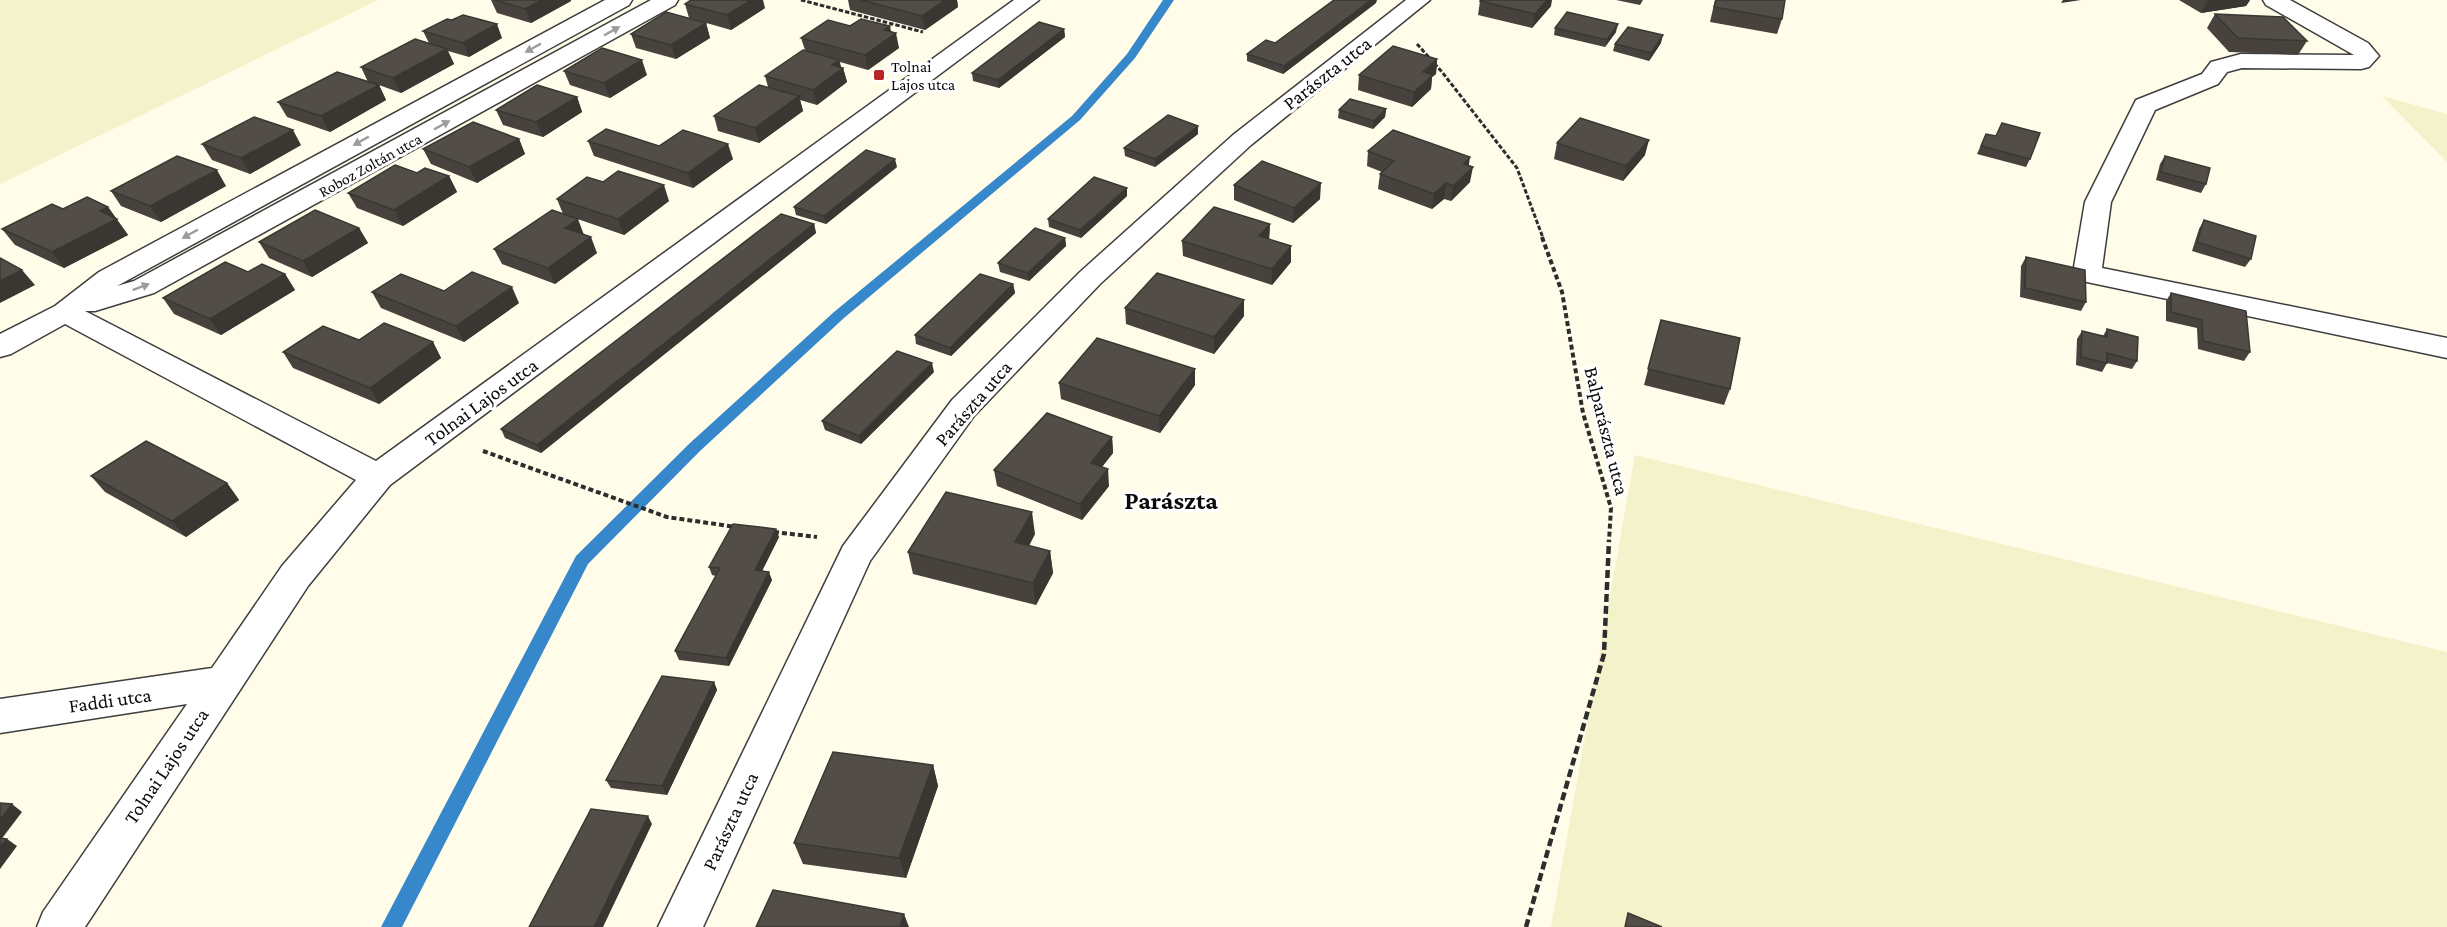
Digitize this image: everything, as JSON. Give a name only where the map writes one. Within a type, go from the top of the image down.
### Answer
[{"type":"street","name":"Roboz Zoltán utca","points":[[0,347],[65,312],[109,278],[621,0]]},
{"type":"street","name":"Roboz Zoltán utca","points":[[65,312],[144,287],[667,0]]},
{"type":"street","name":"Tolnai Lajos utca","points":[[59,927],[220,683],[295,576],[378,477],[1028,0]]},
{"type":"street","points":[[2274,0],[2360,48],[2368,56],[2361,62],[2241,61],[2219,67],[2210,79],[2145,105],[2098,202],[2086,273],[2447,348]]},
{"type":"street","name":"Parászta utca","points":[[680,927],[855,555],[963,408],[1090,278],[1242,140],[1407,10]]},
{"type":"street","points":[[65,312],[378,477]]},
{"type":"street","name":"Faddi utca","points":[[0,716],[220,683]]},
{"type":"path","points":[[801,0],[968,43]]},
{"type":"path","name":"Balparászta utca","points":[[1407,10],[1442,72],[1517,168],[1562,292],[1583,413],[1611,508],[1604,654],[1526,927]]},
{"type":"path","points":[[437,434],[667,517],[737,527]]},
{"type":"path","points":[[772,531],[864,543]]},
{"type":"green space","points":[[0,0],[378,0],[0,184]]},
{"type":"green space","points":[[2382,96],[2447,114],[2447,162]]},
{"type":"green space","points":[[1635,455],[2447,652],[2447,927],[1551,927]]},
{"type":"building","points":[[495,0],[542,0],[525,9]]},
{"type":"building","points":[[691,0],[751,0],[727,15],[685,4]]},
{"type":"building","points":[[861,0],[945,0],[922,16]]},
{"type":"building","points":[[1334,0],[1371,0],[1284,66],[1247,54],[1266,40],[1275,43]]},
{"type":"building","points":[[1481,0],[1547,0],[1535,14]]},
{"type":"building","points":[[1716,0],[1785,0],[1782,19],[1714,7]]},
{"type":"building","points":[[666,12],[706,23],[671,45],[631,34]]},
{"type":"building","points":[[1567,12],[1618,24],[1607,40],[1555,28]]},
{"type":"building","points":[[2215,14],[2283,17],[2307,41],[2238,38]]},
{"type":"building","points":[[463,15],[497,24],[463,43],[423,31],[447,19],[452,20]]},
{"type":"building","points":[[861,19],[890,26],[884,30],[896,33],[865,55],[801,38],[828,20],[850,26]]},
{"type":"building","points":[[1039,22],[1064,29],[998,80],[972,73]]},
{"type":"building","points":[[1628,27],[1663,35],[1651,53],[1615,44]]},
{"type":"building","points":[[415,39],[447,49],[393,78],[361,67]]},
{"type":"building","points":[[1393,46],[1437,59],[1423,72],[1433,75],[1414,92],[1359,75]]},
{"type":"building","points":[[602,48],[642,60],[604,83],[564,71]]},
{"type":"building","points":[[803,50],[839,60],[832,65],[843,68],[813,90],[765,76]]},
{"type":"building","points":[[337,72],[379,85],[321,116],[278,102]]},
{"type":"building","points":[[537,85],[577,97],[536,122],[496,110]]},
{"type":"building","points":[[759,85],[799,96],[755,128],[714,116]]},
{"type":"building","points":[[1350,99],[1386,109],[1374,121],[1339,110]]},
{"type":"building","points":[[1168,115],[1198,126],[1155,159],[1124,148]]},
{"type":"building","points":[[254,117],[293,130],[241,158],[202,144]]},
{"type":"building","points":[[1580,118],[1649,140],[1626,166],[1557,143]]},
{"type":"building","points":[[473,122],[519,139],[469,167],[423,149]]},
{"type":"building","points":[[2002,123],[2040,133],[2030,159],[1981,146],[1986,134],[1996,136]]},
{"type":"building","points":[[606,129],[659,146],[683,130],[728,144],[688,173],[588,141]]},
{"type":"building","points":[[1393,130],[1470,157],[1464,164],[1473,167],[1453,186],[1446,183],[1434,194],[1380,174],[1394,161],[1368,151]]},
{"type":"building","points":[[866,150],[895,159],[824,216],[794,207]]},
{"type":"building","points":[[177,156],[217,170],[150,206],[111,191]]},
{"type":"building","points":[[2165,156],[2210,168],[2206,184],[2161,172]]},
{"type":"building","points":[[1262,161],[1321,183],[1294,208],[1234,185]]},
{"type":"building","points":[[395,165],[417,173],[425,168],[449,176],[394,210],[348,193]]},
{"type":"building","points":[[618,171],[664,185],[618,219],[557,199],[587,177],[603,182]]},
{"type":"building","points":[[1094,177],[1127,188],[1080,230],[1048,219]]},
{"type":"building","points":[[87,197],[108,207],[100,211],[117,219],[52,252],[2,229],[52,204],[63,209]]},
{"type":"building","points":[[1214,207],[1270,224],[1259,236],[1291,246],[1272,269],[1182,241]]},
{"type":"building","points":[[315,210],[359,228],[303,261],[259,242]]},
{"type":"building","points":[[552,210],[578,219],[565,228],[591,237],[548,268],[494,249]]},
{"type":"building","points":[[781,214],[814,224],[537,445],[501,429]]},
{"type":"building","points":[[2204,220],[2256,236],[2251,259],[2197,242]]},
{"type":"building","points":[[1035,228],[1065,238],[1028,273],[998,263]]},
{"type":"building","points":[[2026,257],[2085,270],[2086,302],[2025,288]]},
{"type":"building","points":[[0,258],[22,270],[0,281]]},
{"type":"building","points":[[225,262],[248,272],[262,264],[285,274],[210,319],[163,298]]},
{"type":"building","points":[[472,272],[512,287],[456,326],[372,292],[401,274],[444,291]]},
{"type":"building","points":[[1157,273],[1244,300],[1214,337],[1125,308]]},
{"type":"building","points":[[980,274],[1013,284],[950,348],[915,335]]},
{"type":"building","points":[[2171,293],[2246,311],[2250,352],[2203,341],[2202,320],[2171,312]]},
{"type":"building","points":[[1661,320],[1740,338],[1730,389],[1648,369]]},
{"type":"building","points":[[384,323],[433,342],[370,388],[283,352],[323,326],[359,340]]},
{"type":"building","points":[[2107,329],[2138,337],[2137,361],[2107,353],[2107,363],[2081,357],[2082,331],[2107,337]]},
{"type":"building","points":[[1097,338],[1195,369],[1159,416],[1059,383]]},
{"type":"building","points":[[897,351],[932,363],[859,436],[822,421]]},
{"type":"building","points":[[1047,413],[1112,437],[1091,463],[1108,469],[1080,504],[994,470]]},
{"type":"building","points":[[146,441],[227,483],[172,521],[91,476]]},
{"type":"building","points":[[946,492],[1032,512],[1015,542],[1050,551],[1033,583],[908,552]]},
{"type":"building","points":[[733,524],[776,529],[755,570],[769,572],[726,658],[675,651],[720,568],[709,567]]},
{"type":"building","points":[[662,676],[714,682],[662,786],[606,780]]},
{"type":"building","points":[[833,752],[933,765],[899,858],[794,843]]},
{"type":"building","points":[[0,803],[12,804],[0,820]]},
{"type":"building","points":[[591,809],[648,816],[594,927],[529,927]]},
{"type":"building","points":[[0,838],[7,839],[0,847]]},
{"type":"building","points":[[773,890],[904,914],[900,927],[756,927]]},
{"type":"building","points":[[1628,913],[1662,927],[1625,927]]},
{"type":"waterway","points":[[391,927],[582,560],[695,447],[839,315],[1076,118],[1131,56],[1169,0]]},
{"type":"place","name":"Tolnai Lajos utca","points":[[879,75]]},
{"type":"district","name":"Parászta","points":[[1171,500]]}]
